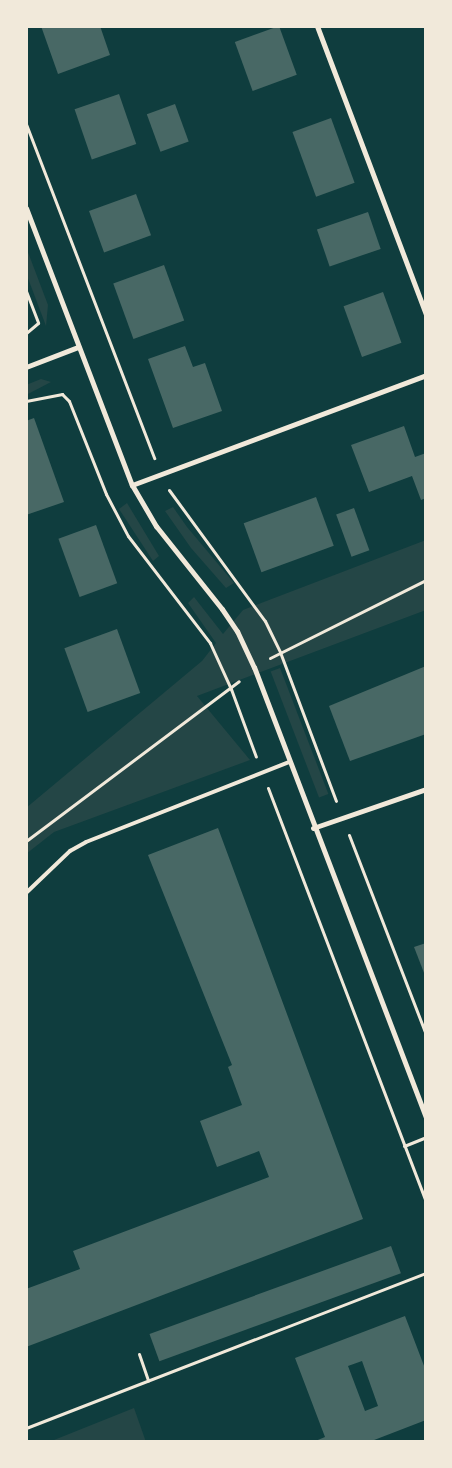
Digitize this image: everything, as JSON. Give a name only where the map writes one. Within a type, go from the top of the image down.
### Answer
[{"type":"street","points":[[317,26],[426,314]]},
{"type":"street","points":[[26,208],[132,485],[156,526],[222,608],[238,631],[254,668],[313,828],[426,1117]]},
{"type":"street","points":[[26,367],[78,347]]},
{"type":"street","points":[[132,485],[426,375]]},
{"type":"street","points":[[313,828],[426,789]]},
{"type":"lane","points":[[26,893],[70,851],[86,842],[289,762]]},
{"type":"path","points":[[26,124],[160,475],[202,538],[246,591],[280,652],[426,1036]]},
{"type":"path","points":[[26,291],[38,323],[26,333]]},
{"type":"path","points":[[26,401],[62,394]]},
{"type":"path","points":[[26,841],[231,689],[254,668],[280,652],[426,580]]},
{"type":"path","points":[[404,1146],[426,1138]]},
{"type":"path","points":[[26,1428],[426,1273]]},
{"type":"path","points":[[140,1354],[148,1380]]},
{"type":"shaded area","points":[[26,247],[48,305],[46,326],[26,273]]},
{"type":"shaded area","points":[[41,379],[51,382],[26,395],[26,385]]},
{"type":"shaded area","points":[[127,503],[159,556],[153,561],[119,509]]},
{"type":"shaded area","points":[[173,507],[187,527],[234,583],[226,588],[191,548],[165,511]]},
{"type":"shaded area","points":[[426,540],[426,610],[197,696],[250,760],[54,832],[26,854],[26,808],[202,661],[216,643],[188,603],[194,597],[223,634],[243,610]]},
{"type":"shaded area","points":[[280,668],[328,794],[319,798],[271,672]]},
{"type":"shaded area","points":[[134,1408],[146,1442],[49,1442]]},
{"type":"building","points":[[41,26],[100,26],[110,55],[58,74]]},
{"type":"building","points":[[279,26],[297,75],[253,91],[235,42]]},
{"type":"building","points":[[119,94],[136,144],[92,159],[75,109]]},
{"type":"building","points":[[175,104],[189,142],[160,152],[147,114]]},
{"type":"building","points":[[331,118],[355,183],[316,197],[292,132]]},
{"type":"building","points":[[136,194],[151,235],[104,252],[89,211]]},
{"type":"building","points":[[368,212],[381,249],[330,266],[317,230]]},
{"type":"building","points":[[164,265],[184,320],[133,339],[113,283]]},
{"type":"building","points":[[383,292],[401,343],[362,357],[344,306]]},
{"type":"building","points":[[185,346],[193,367],[205,363],[222,411],[173,428],[148,359]]},
{"type":"building","points":[[34,418],[64,502],[26,515],[26,421]]},
{"type":"building","points":[[404,426],[415,457],[426,453],[426,498],[421,500],[412,476],[369,492],[351,445]]},
{"type":"building","points":[[316,497],[334,546],[261,572],[244,523]]},
{"type":"building","points":[[354,508],[369,550],[352,557],[336,514]]},
{"type":"building","points":[[96,525],[117,583],[80,597],[58,539]]},
{"type":"building","points":[[117,629],[140,693],[88,712],[64,648]]},
{"type":"building","points":[[426,666],[426,734],[350,761],[329,706]]},
{"type":"building","points":[[218,828],[363,1219],[26,1347],[26,1289],[80,1269],[73,1251],[269,1177],[259,1151],[217,1167],[200,1121],[242,1105],[228,1067],[232,1065],[148,855]]},
{"type":"building","points":[[426,943],[426,978],[414,947]]},
{"type":"building","points":[[391,1246],[401,1273],[159,1361],[149,1334]]},
{"type":"building","points":[[405,1316],[426,1371],[426,1420],[369,1442],[313,1442],[325,1437],[295,1358]],"holes":[[[362,1361],[378,1406],[365,1411],[348,1366]]]}]
